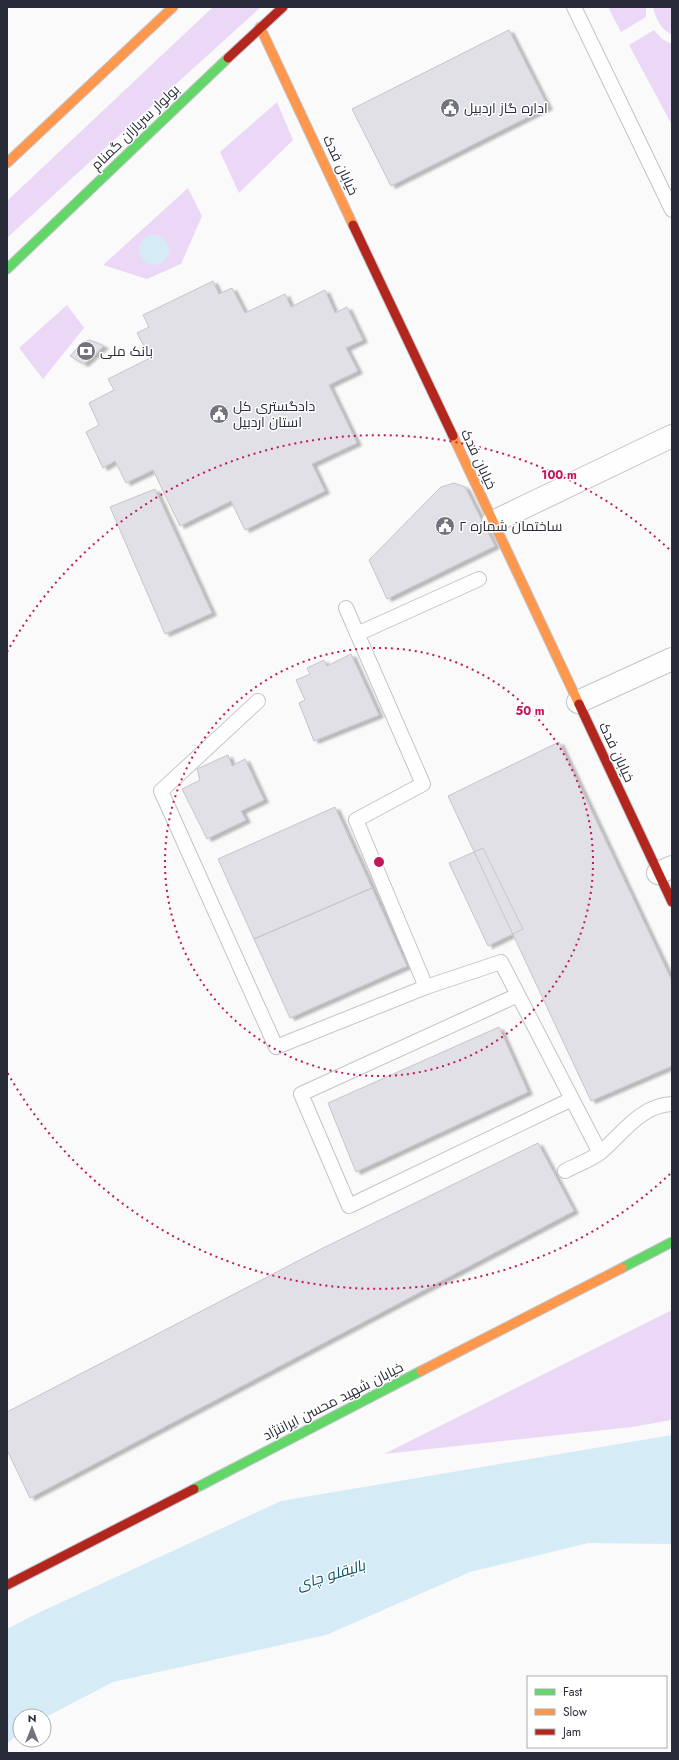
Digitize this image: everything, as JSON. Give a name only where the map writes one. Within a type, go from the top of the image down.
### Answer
[{"type":"main road","points":[[7,163],[173,7]]},
{"type":"main road","name":"بولوار سربازان گمنام","points":[[7,269],[260,27],[283,7]]},
{"type":"main road","name":"خیابان فدک","points":[[260,27],[578,702],[665,870],[672,902]]},
{"type":"main road","name":"خیابان شهید محسن ایراننژاد","points":[[7,1585],[672,1242]]},
{"type":"street","points":[[493,522],[672,436]]},
{"type":"street","points":[[578,702],[672,659]]},
{"type":"lane","points":[[574,7],[672,210]]},
{"type":"lane","points":[[357,634],[479,579]]},
{"type":"lane","points":[[346,608],[423,784],[356,820],[426,987]]},
{"type":"lane","points":[[258,701],[161,791],[276,1047],[426,987],[501,962],[600,1153]]},
{"type":"lane","points":[[518,995],[301,1094],[349,1206],[572,1099]]},
{"type":"lane","points":[[565,1171],[600,1153],[636,1118],[664,1104],[672,1104]]},
{"type":"shaded area","points":[[213,7],[261,7],[7,238],[7,201]]},
{"type":"shaded area","points":[[608,7],[646,7],[646,17],[621,32]]},
{"type":"shaded area","points":[[653,7],[672,7],[672,35],[660,24]]},
{"type":"shaded area","points":[[654,30],[662,39],[672,44],[672,125],[629,45]]},
{"type":"shaded area","points":[[277,102],[293,140],[239,193],[220,152]]},
{"type":"shaded area","points":[[188,188],[202,216],[181,264],[147,279],[103,265]]},
{"type":"shaded area","points":[[67,305],[84,328],[43,379],[19,348]]},
{"type":"shaded area","points":[[672,1310],[672,1420],[632,1427],[384,1454]]},
{"type":"water","points":[[154,235],[165,239],[169,250],[165,261],[154,265],[143,261],[139,250],[143,239]]},
{"type":"water","name":"بالیقلو چای","points":[[672,1435],[672,1544],[588,1543],[470,1572],[326,1635],[113,1682],[52,1714],[52,1708],[12,1708],[12,1739],[7,1744],[7,1629],[38,1613],[281,1501]]},
{"type":"building","name":"اداره گاز اردبیل","points":[[509,30],[548,107],[391,186],[352,109]]},
{"type":"building","name":"دادگستری کل استان اردبیل","points":[[213,281],[219,294],[232,288],[245,313],[285,294],[291,307],[325,290],[335,313],[347,307],[363,340],[346,348],[358,371],[329,385],[357,443],[312,464],[325,491],[245,530],[231,501],[180,526],[153,470],[126,483],[115,461],[103,468],[86,432],[99,425],[89,403],[114,390],[108,379],[150,358],[137,333],[149,327],[143,315]]},
{"type":"building","name":"بانک ملی","points":[[90,340],[104,346],[84,364],[70,356],[83,342]]},
{"type":"building","name":"ساختمان شماره ۲","points":[[454,483],[465,487],[495,546],[387,599],[369,560],[441,487]]},
{"type":"building","points":[[155,489],[212,613],[165,634],[110,507]]},
{"type":"building","points":[[351,654],[379,715],[314,741],[299,703],[305,700],[296,680],[310,674],[307,668],[324,660],[327,666]]},
{"type":"building","points":[[559,742],[672,981],[672,1066],[591,1101],[448,796]]},
{"type":"building","points":[[228,755],[232,766],[245,759],[264,800],[241,811],[246,820],[207,839],[182,789],[200,780],[197,769]]},
{"type":"building","points":[[335,807],[372,888],[254,939],[218,859]]},
{"type":"building","points":[[483,848],[523,929],[488,946],[449,863]]},
{"type":"building","points":[[372,888],[407,966],[290,1018],[254,939]]},
{"type":"building","points":[[499,1027],[528,1092],[356,1172],[328,1103]]},
{"type":"building","points":[[538,1143],[574,1211],[30,1498],[7,1450],[7,1412],[323,1248]]},
{"type":"traffic: fast","points":[[7,269],[228,58]]},
{"type":"traffic: fast","points":[[622,1268],[672,1242]]},
{"type":"traffic: fast","points":[[194,1489],[421,1371]]},
{"type":"traffic: slow","points":[[7,163],[173,7]]},
{"type":"traffic: slow","points":[[260,27],[353,225]]},
{"type":"traffic: slow","points":[[453,436],[579,704]]},
{"type":"traffic: slow","points":[[421,1371],[622,1268]]},
{"type":"traffic: jam","points":[[228,58],[283,7]]},
{"type":"traffic: jam","points":[[353,225],[453,436]]},
{"type":"traffic: jam","points":[[579,704],[672,902]]},
{"type":"traffic: jam","points":[[7,1585],[194,1489]]},
{"type":"place","name":"اداره گاز اردبیل","points":[[450,108]]},
{"type":"place","name":"بانک ملی","points":[[86,351]]},
{"type":"place","name":"دادگستری کل استان اردبیل","points":[[219,414]]},
{"type":"place","name":"ساختمان شماره ۲","points":[[445,526]]}]
